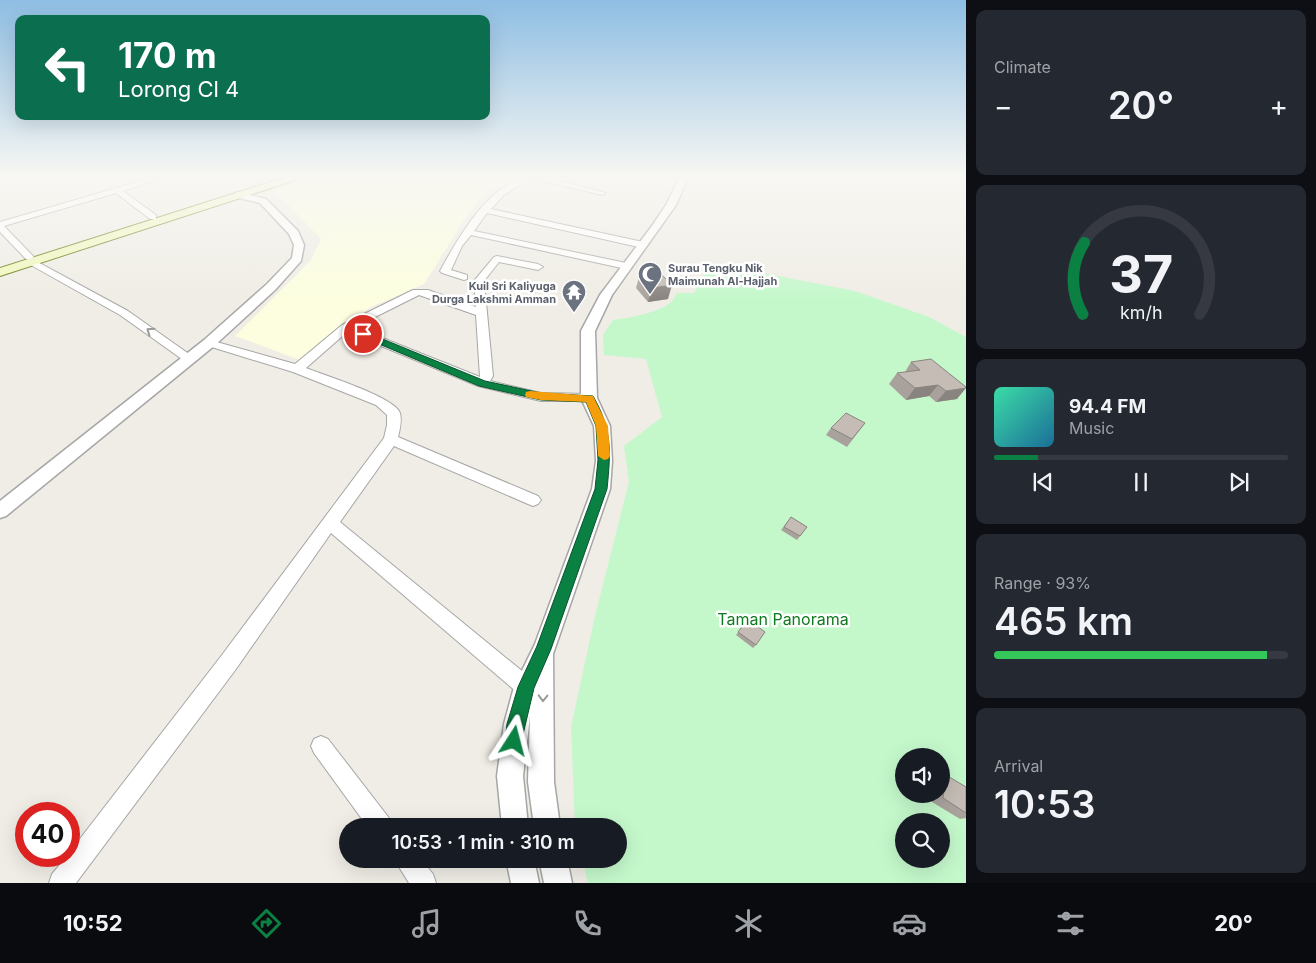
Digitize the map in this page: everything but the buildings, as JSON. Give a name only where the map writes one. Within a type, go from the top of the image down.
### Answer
[{"type":"main road","points":[[0,272],[30,259],[149,218]]},
{"type":"main road","points":[[0,266],[30,259],[163,218]]},
{"type":"street","points":[[25,218],[0,226],[30,259],[124,313],[190,359]]},
{"type":"street","points":[[0,511],[190,359],[271,287],[297,259],[299,245],[294,233],[282,218]]},
{"type":"street","points":[[464,277],[445,271],[458,246],[479,218]]},
{"type":"street","points":[[523,218],[643,245]]},
{"type":"street","points":[[514,818],[510,776],[516,724],[526,687],[544,649],[601,489],[604,460],[602,426],[589,398],[588,330],[606,295],[661,218]]},
{"type":"street","points":[[467,232],[626,266]]},
{"type":"street","points":[[482,383],[487,376],[479,281],[495,260],[500,259],[538,267]]},
{"type":"street","points":[[297,369],[346,327],[420,292],[481,313]]},
{"type":"street","points":[[346,327],[482,383],[541,397],[589,398]]},
{"type":"street","points":[[60,883],[229,662],[391,439],[394,425],[393,413],[381,402],[297,369],[209,343]]},
{"type":"street","points":[[391,439],[533,500]]},
{"type":"street","points":[[329,522],[526,687]]},
{"type":"street","points":[[544,649],[541,782],[546,818]]},
{"type":"street","points":[[321,746],[375,818]]},
{"type":"street","points":[[413,868],[424,883]]},
{"type":"street","points":[[522,868],[526,883]]},
{"type":"street","points":[[555,868],[558,883]]},
{"type":"shaded area","points":[[301,218],[465,218],[424,284],[369,308],[305,362],[235,336],[311,260],[321,239]]},
{"type":"green space","name":"Taman Panorama","points":[[707,269],[748,270],[855,291],[929,317],[966,337],[966,883],[588,883],[584,868],[627,868],[627,818],[575,818],[571,727],[595,616],[629,482],[624,446],[662,417],[646,359],[604,355],[603,335],[613,320],[658,310],[671,302],[677,293],[694,293]]},
{"type":"slow traffic","points":[[530,395],[589,398],[602,426],[604,456]]},
{"type":"place","name":"Surau Tengku Nik Maimunah Al-Hajjah","points":[[650,295]]},
{"type":"place","name":"Kuil Sri Kaliyuga Durga Lakshmi Amman","points":[[574,313]]},
{"type":"route","points":[[363,334],[482,383],[541,397],[589,398],[602,426],[604,460],[601,489],[544,649],[526,687],[516,724],[514,741]]}]
